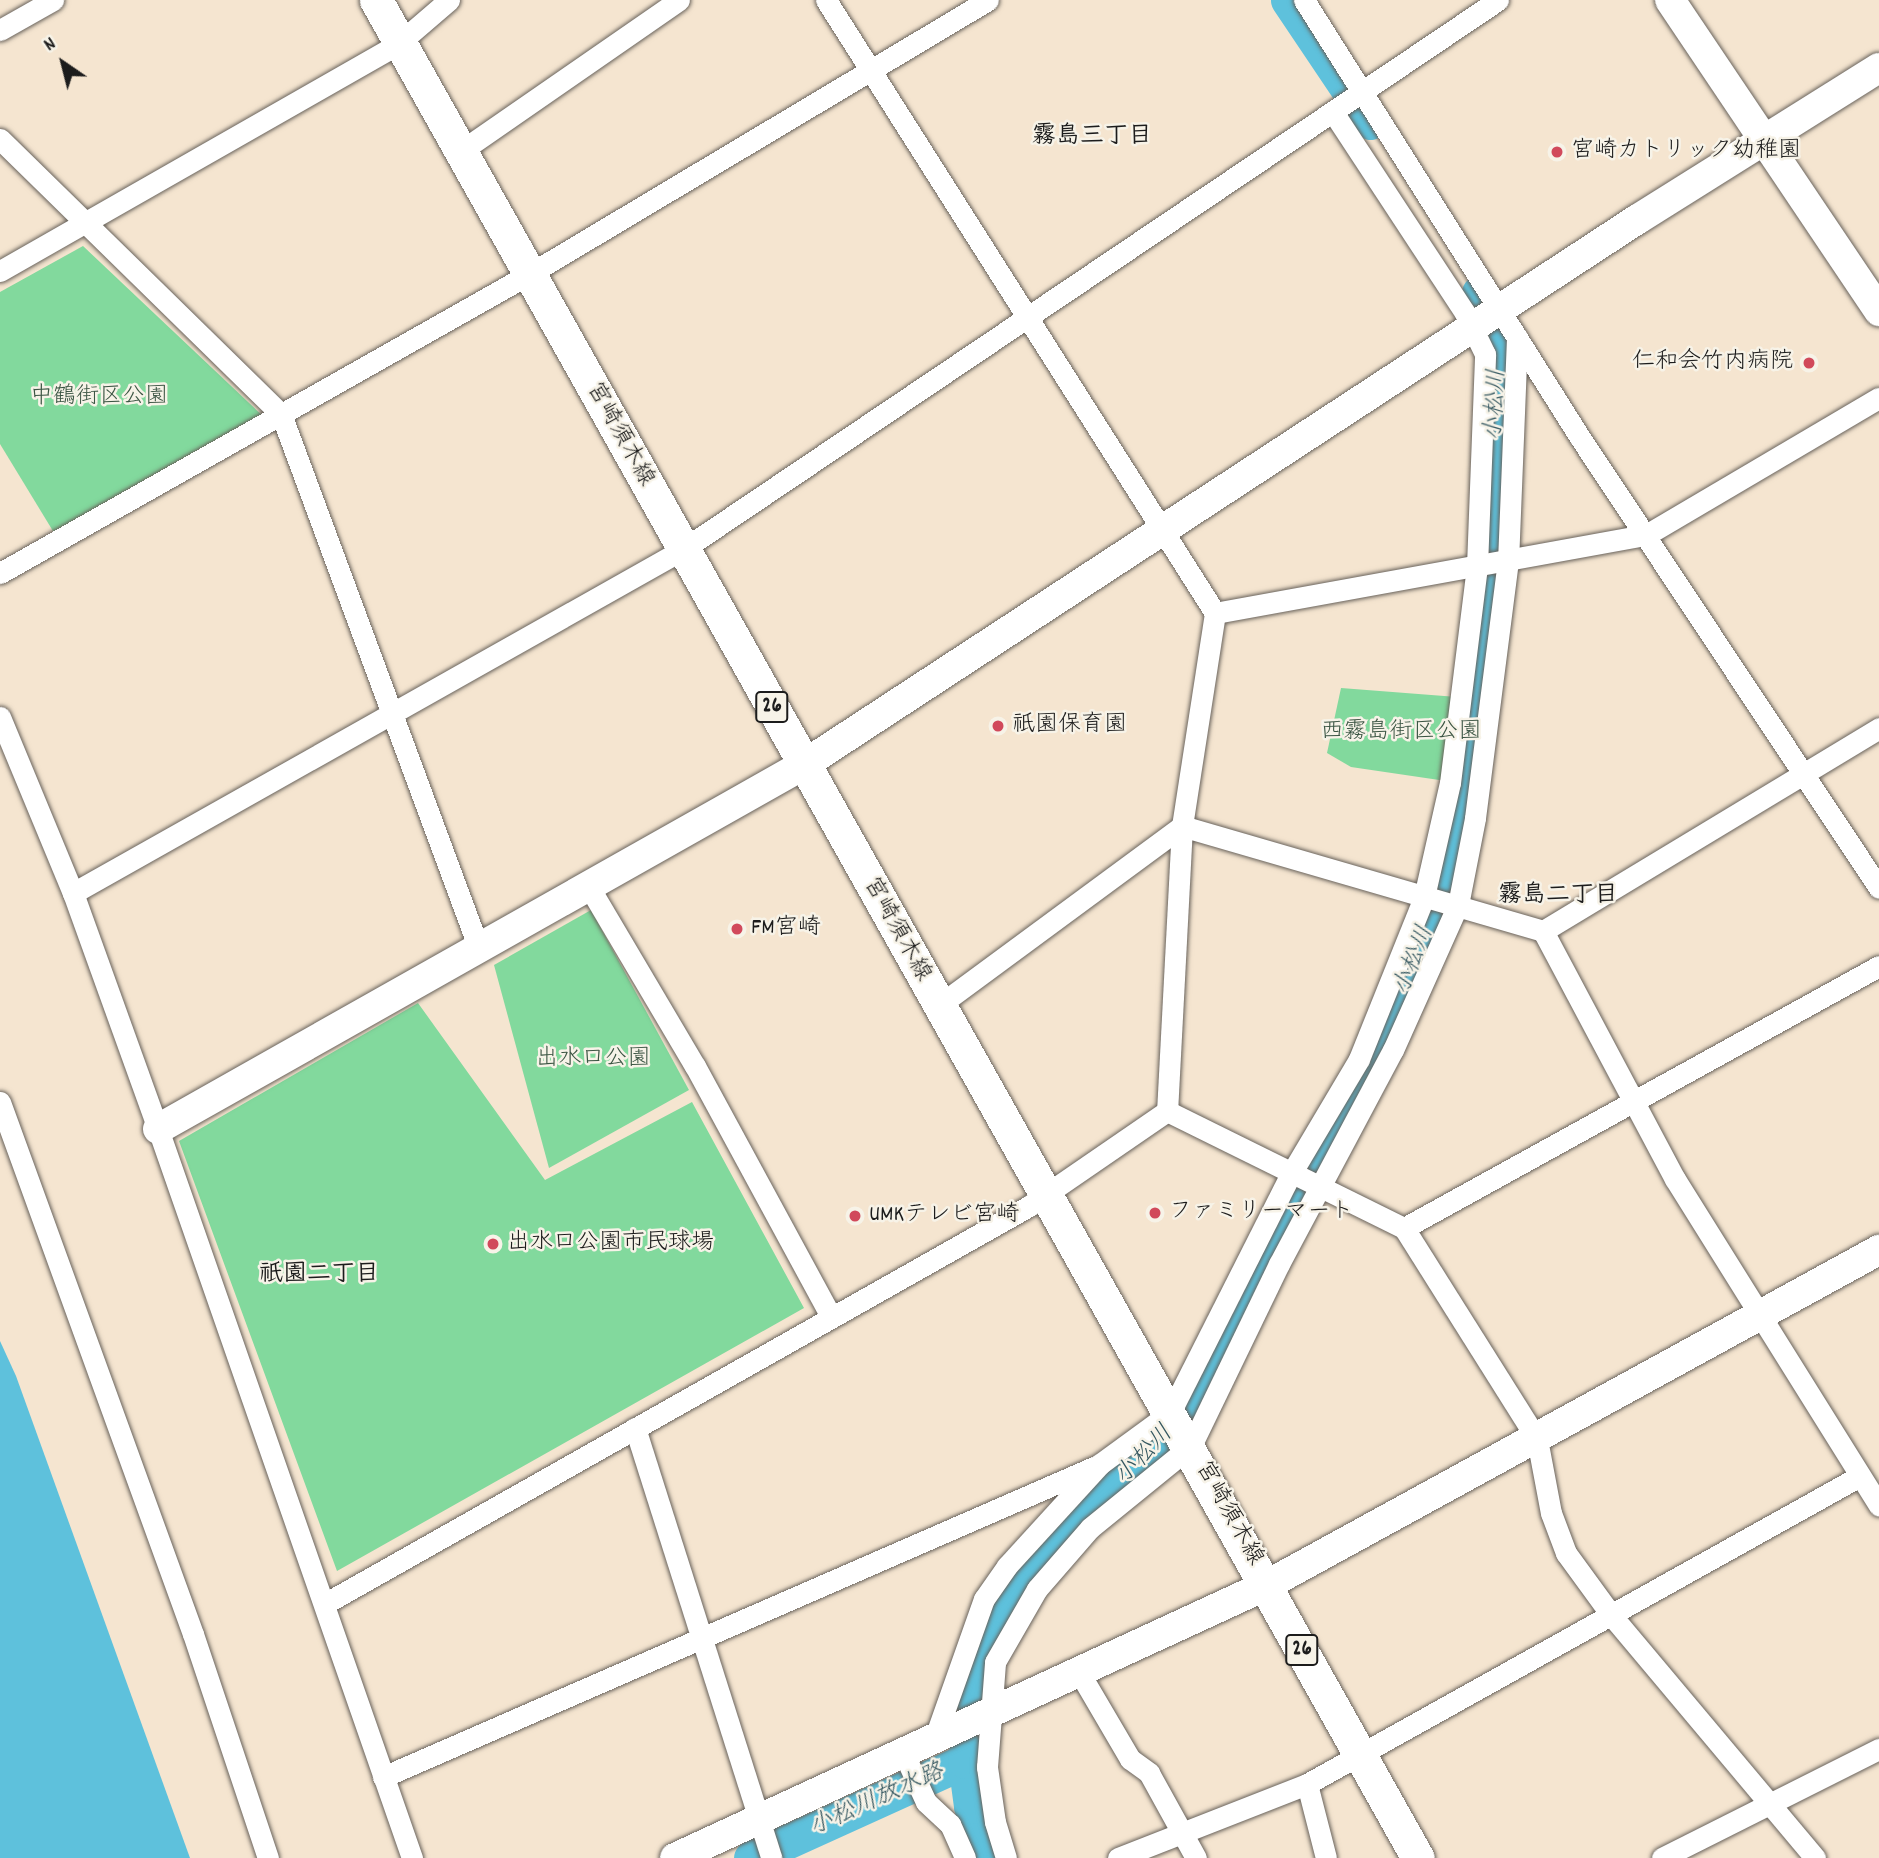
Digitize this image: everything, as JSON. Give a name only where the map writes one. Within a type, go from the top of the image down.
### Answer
[{"type":"main road","name":"宮崎須木線","points":[[376,0],[531,273],[682,550],[805,764],[938,1006],[1183,1433],[1418,1858]]},
{"type":"street","points":[[0,30],[53,0]]},
{"type":"street","points":[[1,268],[86,223],[399,43],[449,0]]},
{"type":"street","points":[[461,151],[679,0]]},
{"type":"street","points":[[826,0],[1215,613],[1182,826],[1167,1111]]},
{"type":"street","points":[[0,573],[531,273],[988,0]]},
{"type":"street","points":[[1304,0],[1517,337],[1879,888]]},
{"type":"street","points":[[73,893],[395,716],[682,550],[1498,0]]},
{"type":"street","points":[[1670,0],[1879,311]]},
{"type":"street","points":[[158,1129],[478,946],[589,887],[805,764],[1161,530],[1879,68]]},
{"type":"street","points":[[383,1777],[700,1635],[1100,1464],[1183,1433],[1292,1172],[1359,1059],[1424,897],[1450,783],[1492,564],[1485,355],[1473,328],[1333,112]]},
{"type":"street","points":[[0,139],[281,414],[478,946]]},
{"type":"street","points":[[1006,1858],[995,1822],[987,1767],[986,1716],[995,1662],[1037,1588],[1090,1528],[1183,1433],[1393,1050],[1458,905],[1478,792],[1492,564],[1517,337]]},
{"type":"street","points":[[1215,613],[1646,536],[1879,398]]},
{"type":"street","points":[[0,717],[73,893],[326,1603],[412,1858]]},
{"type":"street","points":[[1543,931],[1879,727]]},
{"type":"street","points":[[1182,826],[1543,931],[1634,1102],[1757,1317],[1879,1505]]},
{"type":"street","points":[[938,1006],[1182,826]]},
{"type":"street","points":[[589,887],[695,1066],[831,1317]]},
{"type":"street","points":[[1404,1228],[1879,966]]},
{"type":"street","points":[[0,1102],[193,1634],[268,1858]]},
{"type":"street","points":[[1167,1111],[1321,1184],[1404,1228],[1537,1439],[1551,1513],[1566,1553],[1612,1616],[1815,1858]]},
{"type":"street","points":[[326,1603],[1046,1192],[1167,1111]]},
{"type":"street","points":[[675,1858],[1267,1585],[1879,1250]]},
{"type":"street","points":[[635,1428],[761,1818],[771,1858]]},
{"type":"street","points":[[944,1734],[984,1599],[1007,1566],[1100,1464]]},
{"type":"street","points":[[1118,1858],[1307,1784],[1860,1476]]},
{"type":"street","points":[[1079,1672],[1130,1759],[1149,1773],[1196,1858]]},
{"type":"street","points":[[1662,1858],[1879,1749]]},
{"type":"street","points":[[904,1754],[926,1802],[950,1824],[965,1858]]},
{"type":"street","points":[[1307,1784],[1326,1858]]},
{"type":"green space","name":"中鶴街区公園","points":[[83,246],[266,419],[56,536],[0,444],[0,292]]},
{"type":"green space","name":"西霧島街区公園","points":[[1341,688],[1457,697],[1446,781],[1351,767],[1327,753]]},
{"type":"green space","name":"出水口公園","points":[[591,910],[689,1090],[549,1168],[494,965]]},
{"type":"green space","name":"出水口公園市民球場","points":[[418,1003],[545,1180],[692,1102],[804,1308],[337,1571],[179,1141]]},
{"type":"water","points":[[0,1341],[16,1376],[190,1858],[0,1858]]},
{"type":"waterway","name":"小松川","points":[[1288,0],[1370,122]]},
{"type":"waterway","name":"小松川","points":[[987,1858],[971,1806],[965,1761],[973,1698],[1002,1605],[1033,1559],[1140,1465],[1196,1400],[1300,1188],[1381,1050],[1456,854],[1489,641],[1496,383],[1503,332],[1479,293]]},
{"type":"waterway","name":"小松川放水路","points":[[751,1858],[965,1761]]},
{"type":"place","name":"宮崎カトリック幼稚園","points":[[1557,152]]},
{"type":"place","name":"仁和会竹内病院","points":[[1809,363]]},
{"type":"place","name":"祇園保育園","points":[[998,726]]},
{"type":"place","name":"FM宮崎","points":[[737,929]]},
{"type":"place","name":"ファミリーマート","points":[[1155,1213]]},
{"type":"place","name":"UMKテレビ宮崎","points":[[855,1216]]},
{"type":"place","name":"出水口公園市民球場","points":[[493,1244]]},
{"type":"district","name":"霧島三丁目","points":[[1092,138]]},
{"type":"district","name":"霧島二丁目","points":[[1558,897]]},
{"type":"district","name":"祇園二丁目","points":[[319,1276]]}]
